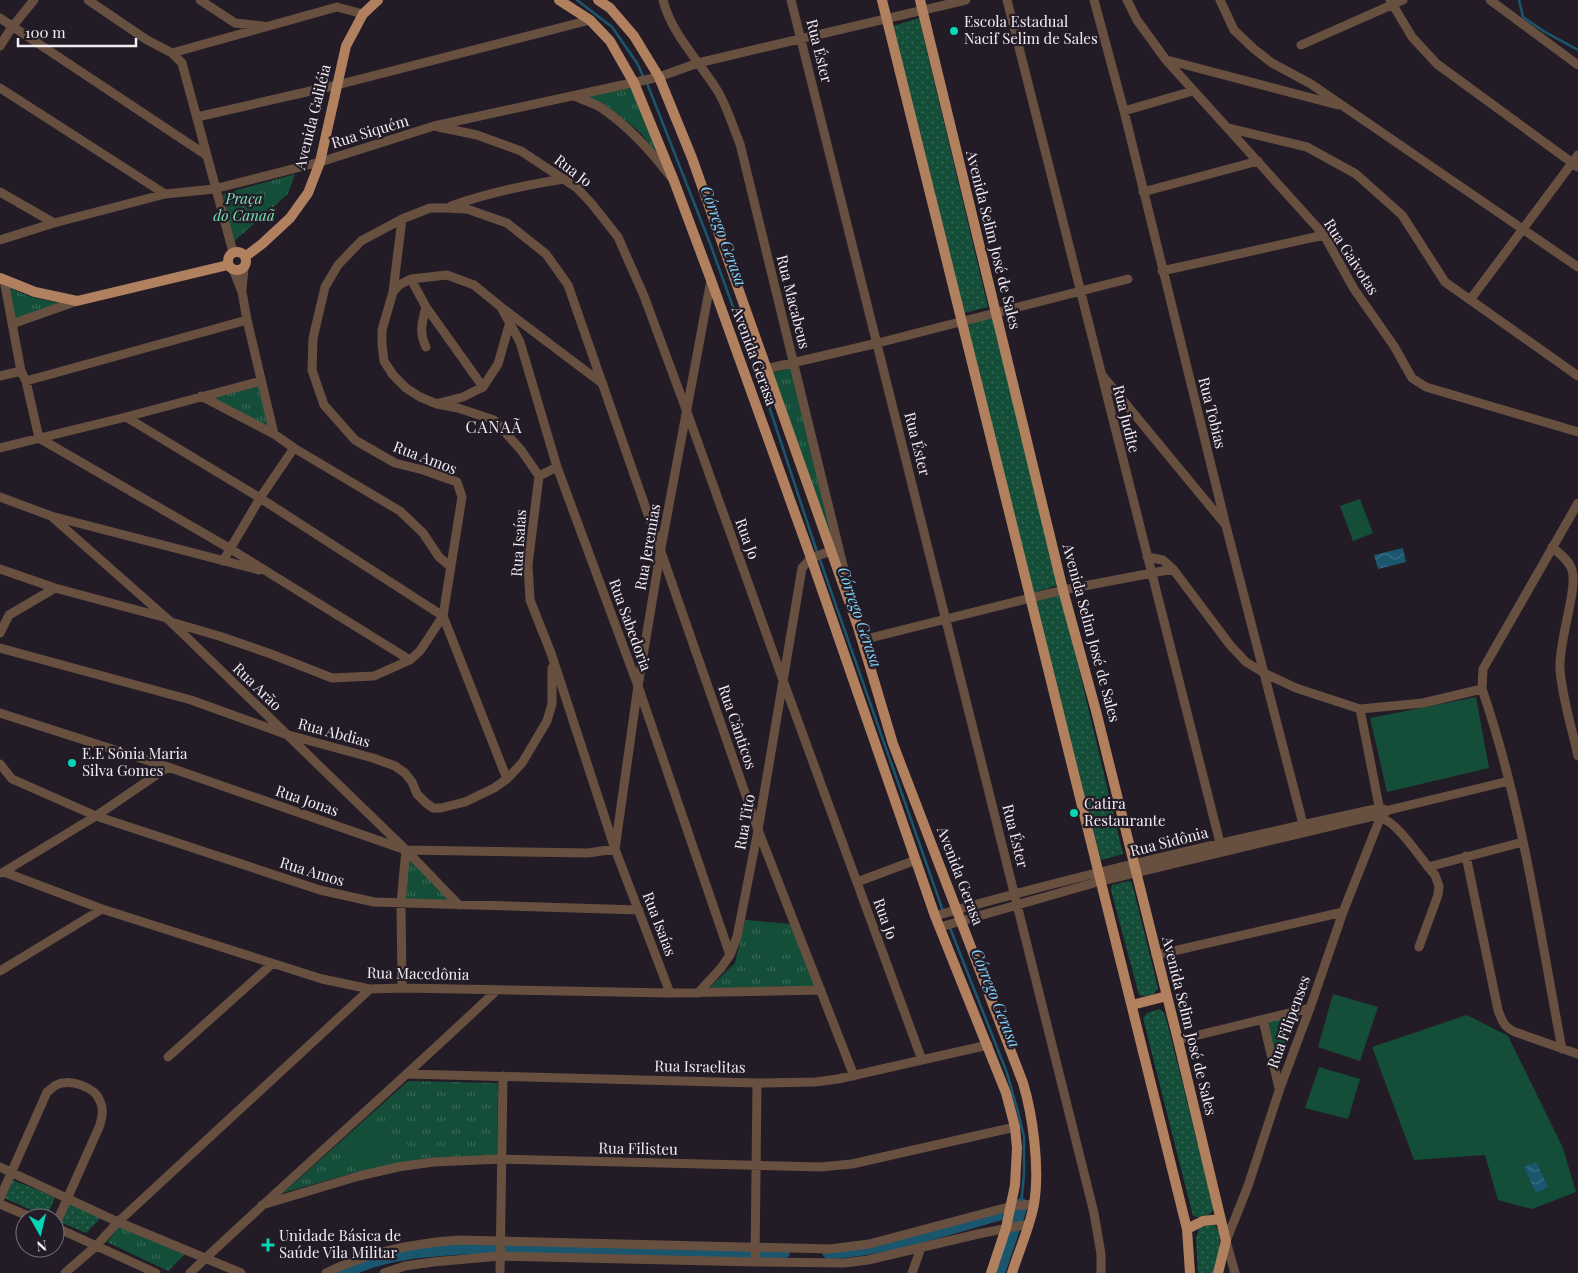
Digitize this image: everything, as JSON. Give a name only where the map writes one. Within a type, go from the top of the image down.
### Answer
[{"type":"main road","name":"Avenida Galiléia","points":[[246,256],[290,218],[308,193],[320,162],[346,46],[363,14],[377,0]]},
{"type":"main road","name":"Avenida Gerasa","points":[[559,0],[590,20],[610,41],[637,82],[813,557],[916,860],[946,913],[958,921],[1013,1056],[1028,1101],[1034,1135],[1036,1187],[1021,1206]]},
{"type":"main road","name":"Avenida Gerasa","points":[[598,0],[610,8],[634,36],[656,78],[692,158],[829,552],[858,627],[946,913],[942,926],[1006,1093],[1015,1127],[1021,1206],[1025,1225],[1012,1273]]},
{"type":"main road","points":[[882,0],[1187,1229],[1190,1273]]},
{"type":"main road","name":"Avenida Selim José de Sales","points":[[921,5],[1063,590],[1098,720],[1221,1219],[1226,1242],[1218,1273]]},
{"type":"main road","points":[[2,279],[35,292],[77,301],[231,267],[239,270],[244,268],[247,262],[246,256],[240,252],[233,252],[228,258],[231,267]]},
{"type":"main road","points":[[1132,1006],[1167,996]]},
{"type":"main road","points":[[991,1273],[1009,1227],[1021,1206]]},
{"type":"main road","points":[[1187,1229],[1203,1221],[1221,1219]]},
{"type":"street","points":[[0,46],[12,27],[34,0]]},
{"type":"street","points":[[88,0],[146,40],[172,52],[182,63],[214,189],[233,252]]},
{"type":"street","points":[[200,0],[235,23],[268,26]]},
{"type":"street","name":"Rua Macabeus","points":[[662,0],[674,27],[718,92],[740,144],[858,627]]},
{"type":"street","name":"Rua Éster","points":[[791,0],[1016,894],[1094,1213],[1101,1254],[1101,1273]]},
{"type":"street","points":[[637,82],[656,78],[698,64],[886,18],[921,5],[966,0]]},
{"type":"street","name":"Rua Judite","points":[[1007,0],[1221,847]]},
{"type":"street","name":"Rua Tobias","points":[[1094,0],[1124,111],[1226,526],[1304,828]]},
{"type":"street","name":"Rua Gaivotas","points":[[1127,0],[1137,20],[1166,60],[1324,236],[1354,289],[1394,346],[1412,378],[1426,387],[1578,432]]},
{"type":"street","points":[[1220,0],[1234,30],[1254,49],[1272,62],[1311,84],[1578,267]]},
{"type":"street","points":[[1301,45],[1391,2],[1403,0]]},
{"type":"street","points":[[1490,0],[1578,65]]},
{"type":"street","points":[[1391,2],[1412,36],[1437,64],[1576,162],[1523,228],[1470,300]]},
{"type":"street","points":[[172,52],[337,7],[363,14]]},
{"type":"street","points":[[0,18],[206,154]]},
{"type":"street","points":[[197,117],[337,85],[590,20]]},
{"type":"street","points":[[1166,60],[1345,107]]},
{"type":"street","name":"Rua Siquém","points":[[0,240],[54,223],[165,194],[214,189],[320,162],[434,126],[637,82]]},
{"type":"street","points":[[0,88],[165,194]]},
{"type":"street","points":[[1124,111],[1193,91]]},
{"type":"street","points":[[574,96],[601,108],[626,127],[654,156],[674,181]]},
{"type":"street","name":"Rua Jo","points":[[434,126],[477,134],[521,151],[564,179],[592,204],[618,236],[644,296],[687,412],[784,684],[922,1060]]},
{"type":"street","points":[[1228,128],[1307,147],[1356,174],[1402,215],[1445,282],[1578,376]]},
{"type":"street","points":[[1143,192],[1258,161]]},
{"type":"street","name":"Rua Amos","points":[[445,208],[523,185],[564,179]]},
{"type":"street","points":[[0,192],[54,223]]},
{"type":"street","name":"Rua Amos","points":[[0,569],[55,588],[227,639],[332,678],[374,676],[410,660],[420,651],[443,616],[462,497],[456,482],[395,463],[355,440],[324,405],[312,370],[313,338],[325,287],[338,265],[361,241],[402,219],[430,208],[467,209],[507,223],[546,254],[568,285],[603,384]]},
{"type":"street","points":[[402,219],[392,292],[382,330],[384,361],[393,375],[406,388],[420,397],[437,404],[458,408],[494,420],[521,450],[539,476],[557,467]]},
{"type":"street","points":[[1162,270],[1324,236]]},
{"type":"street","points":[[231,267],[242,292],[274,434]]},
{"type":"street","points":[[242,292],[244,268]]},
{"type":"street","points":[[392,292],[398,286],[411,279],[447,275],[474,284],[501,307],[603,384]]},
{"type":"street","points":[[2,279],[21,371],[26,381],[39,438],[229,548],[410,660]]},
{"type":"street","points":[[411,279],[426,307],[483,387]]},
{"type":"street","points":[[766,369],[878,343],[961,320],[1128,279]]},
{"type":"street","name":"Rua Jeremias","points":[[615,849],[638,686],[661,548],[711,280]]},
{"type":"street","points":[[12,324],[77,301]]},
{"type":"street","points":[[426,307],[421,325],[422,337],[426,347]]},
{"type":"street","name":"Rua Sabedoria","points":[[501,307],[520,342],[557,467],[638,686],[730,955]]},
{"type":"street","points":[[26,381],[247,320]]},
{"type":"street","points":[[437,404],[463,396],[483,387],[498,364],[510,322]]},
{"type":"street","points":[[0,376],[21,371]]},
{"type":"street","points":[[1101,372],[1226,526]]},
{"type":"street","points":[[0,448],[261,381]]},
{"type":"street","name":"Rua Cânticos","points":[[603,384],[758,830],[854,1076]]},
{"type":"street","points":[[201,396],[274,434],[294,448],[400,511],[423,533],[439,557],[450,566]]},
{"type":"street","points":[[126,417],[260,498],[443,616],[507,779]]},
{"type":"street","points":[[223,561],[260,498],[294,448]]},
{"type":"street","name":"Rua Isaías","points":[[539,476],[528,565],[530,600],[551,653],[615,849],[670,993]]},
{"type":"street","points":[[0,496],[51,516],[268,572]]},
{"type":"street","points":[[1562,1049],[1523,842],[1509,782],[1482,689],[1483,669],[1578,503]]},
{"type":"street","name":"Rua Arão","points":[[51,516],[168,620],[406,850],[459,906]]},
{"type":"street","points":[[1552,547],[1565,559],[1572,570],[1573,584],[1560,668],[1578,756]]},
{"type":"street","points":[[813,557],[829,552]]},
{"type":"street","name":"Rua Tito","points":[[698,993],[721,968],[730,955],[737,937],[784,684],[802,568],[813,557]]},
{"type":"street","points":[[1147,557],[1163,560],[1173,569],[1230,646],[1246,662],[1296,688],[1360,709],[1423,702],[1482,689]]},
{"type":"street","points":[[862,640],[1063,590],[1173,569]]},
{"type":"street","points":[[0,633],[10,615],[55,588]]},
{"type":"street","name":"Rua Abdias","points":[[0,648],[191,700],[285,734],[373,758],[395,766],[406,773],[417,794],[433,808],[465,802],[494,788],[507,779],[522,763],[547,721],[552,704],[551,653]]},
{"type":"street","points":[[1360,709],[1383,812],[1435,875],[1439,886],[1438,894],[1419,947]]},
{"type":"street","name":"Rua Jonas","points":[[0,713],[168,767],[406,850],[588,853],[615,849]]},
{"type":"street","name":"Rua Amos","points":[[0,764],[12,779],[96,816],[320,890],[374,902],[639,910]]},
{"type":"street","points":[[2,873],[96,816],[168,767]]},
{"type":"street","name":"Rua Sidônia","points":[[946,913],[1016,894],[1100,877],[1221,847],[1383,812],[1509,782]]},
{"type":"street","name":"Rua Filipenses","points":[[1226,1242],[1261,1148],[1280,1088],[1343,912],[1383,812]]},
{"type":"street","points":[[1428,867],[1523,842]]},
{"type":"street","points":[[402,988],[401,903],[406,850]]},
{"type":"street","points":[[1466,856],[1502,1023],[1505,1027],[1515,1032],[1578,1054]]},
{"type":"street","points":[[857,882],[916,860]]},
{"type":"street","name":"Rua Macedônia","points":[[2,873],[102,909],[272,964],[322,979],[370,989],[670,993],[820,990]]},
{"type":"street","name":"Rua Sidônia","points":[[942,926],[1100,877]]},
{"type":"street","points":[[0,971],[102,909]]},
{"type":"street","points":[[1156,955],[1343,912]]},
{"type":"street","points":[[168,1057],[272,964]]},
{"type":"street","points":[[66,1273],[96,1246],[118,1222],[370,989]]},
{"type":"street","points":[[190,1273],[408,1074],[496,990]]},
{"type":"street","points":[[1178,1040],[1310,1008]]},
{"type":"street","points":[[1263,1020],[1280,1088]]},
{"type":"street","name":"Rua Israelitas","points":[[408,1074],[757,1083],[815,1082],[854,1076],[988,1045]]},
{"type":"street","points":[[500,1273],[503,1076]]},
{"type":"street","points":[[755,1255],[757,1083]]},
{"type":"street","points":[[0,1198],[47,1092],[57,1084],[81,1084],[94,1092],[100,1100],[103,1112],[100,1124],[63,1208]]},
{"type":"street","name":"Rua Filisteu","points":[[262,1206],[358,1176],[398,1167],[433,1162],[502,1159],[820,1167],[852,1164],[1015,1127]]},
{"type":"street","points":[[0,1167],[118,1222],[241,1273]]},
{"type":"street","points":[[0,1204],[15,1210]]},
{"type":"street","points":[[384,1273],[405,1266],[500,1248],[755,1255],[830,1249],[869,1244],[1021,1206]]},
{"type":"street","points":[[326,1273],[360,1259],[408,1245],[460,1240],[500,1248],[755,1255],[844,1262],[868,1260],[1009,1227],[1025,1225]]},
{"type":"street","points":[[65,1232],[156,1273]]},
{"type":"street","points":[[1226,1242],[1235,1273]]},
{"type":"street","points":[[912,1273],[921,1248]]},
{"type":"green space","points":[[919,18],[988,307],[964,313],[893,26]]},
{"type":"green space","points":[[631,86],[664,163],[640,132],[604,104],[584,96]]},
{"type":"green space","name":"Praça do Canaã","points":[[295,174],[288,194],[232,243],[223,194]]},
{"type":"green space","points":[[7,285],[21,293],[36,298],[67,303],[12,319]]},
{"type":"green space","points":[[992,316],[1058,585],[1033,593],[966,325]]},
{"type":"green space","points":[[791,368],[845,581],[772,373]]},
{"type":"green space","points":[[260,383],[270,429],[208,397]]},
{"type":"green space","points":[[1360,499],[1373,533],[1353,541],[1340,506]]},
{"type":"green space","points":[[1061,594],[1123,854],[1101,860],[1035,601]]},
{"type":"green space","points":[[1476,697],[1489,768],[1387,792],[1370,718]]},
{"type":"green space","points":[[408,854],[452,903],[404,901]]},
{"type":"green space","points":[[1129,881],[1132,883],[1158,988],[1147,996],[1139,995],[1111,890],[1112,885]]},
{"type":"green space","points":[[745,920],[792,924],[816,986],[709,988],[735,963]]},
{"type":"green space","points":[[761,924],[783,926],[782,955],[762,955]]},
{"type":"green space","points":[[1333,994],[1378,1007],[1360,1061],[1318,1047]]},
{"type":"green space","points":[[1297,1007],[1276,1071],[1265,1016]]},
{"type":"green space","points":[[1160,1009],[1165,1014],[1214,1209],[1208,1216],[1193,1216],[1143,1018],[1147,1013]]},
{"type":"green space","points":[[1467,1015],[1508,1036],[1563,1148],[1576,1192],[1532,1209],[1498,1200],[1485,1155],[1414,1160],[1372,1047]]},
{"type":"green space","points":[[1319,1067],[1360,1079],[1348,1119],[1305,1108]]},
{"type":"green space","points":[[408,1081],[498,1083],[497,1156],[426,1158],[360,1171],[283,1193]]},
{"type":"green space","points":[[373,1120],[391,1147],[354,1169],[336,1148]]},
{"type":"green space","points":[[10,1179],[55,1197],[51,1208],[27,1208],[4,1198]]},
{"type":"green space","points":[[68,1203],[101,1218],[86,1233],[65,1224],[65,1210]]},
{"type":"green space","points":[[1213,1224],[1217,1228],[1220,1240],[1217,1261],[1213,1273],[1198,1273],[1196,1238],[1200,1227]]},
{"type":"green space","points":[[120,1226],[185,1254],[168,1271],[107,1242]]},
{"type":"water","points":[[1403,548],[1406,562],[1378,569],[1374,555]]},
{"type":"water","points":[[1536,1162],[1548,1187],[1536,1193],[1524,1167]]},
{"type":"waterway","name":"Córrego Gerasa","points":[[577,0],[612,27],[637,63],[644,78]]},
{"type":"waterway","points":[[1519,0],[1523,17],[1545,32],[1578,50]]},
{"type":"waterway","name":"Córrego Gerasa","points":[[647,83],[711,246],[773,418],[817,552]]},
{"type":"waterway","name":"Córrego Gerasa","points":[[819,557],[943,911]]},
{"type":"waterway","name":"Córrego Gerasa","points":[[950,928],[1007,1073],[1018,1112],[1024,1137],[1024,1175],[1021,1204]]},
{"type":"waterway","name":"Córrego Gerasa","points":[[998,1273],[1021,1205]]},
{"type":"waterway","points":[[829,1252],[893,1243],[1014,1208]]},
{"type":"waterway","points":[[342,1273],[373,1260],[390,1256],[440,1249],[474,1247],[783,1252]]},
{"type":"place","name":"Escola Estadual Nacif Selim de Sales","points":[[954,31]]},
{"type":"place","name":"E.E Sônia Maria Silva Gomes","points":[[72,763]]},
{"type":"place","name":"Catira Restaurante","points":[[1074,813]]},
{"type":"place","name":"Unidade Básica de Saúde Vila Militar","points":[[268,1245]]},
{"type":"district","name":"CANAÃ","points":[[494,427]]}]
